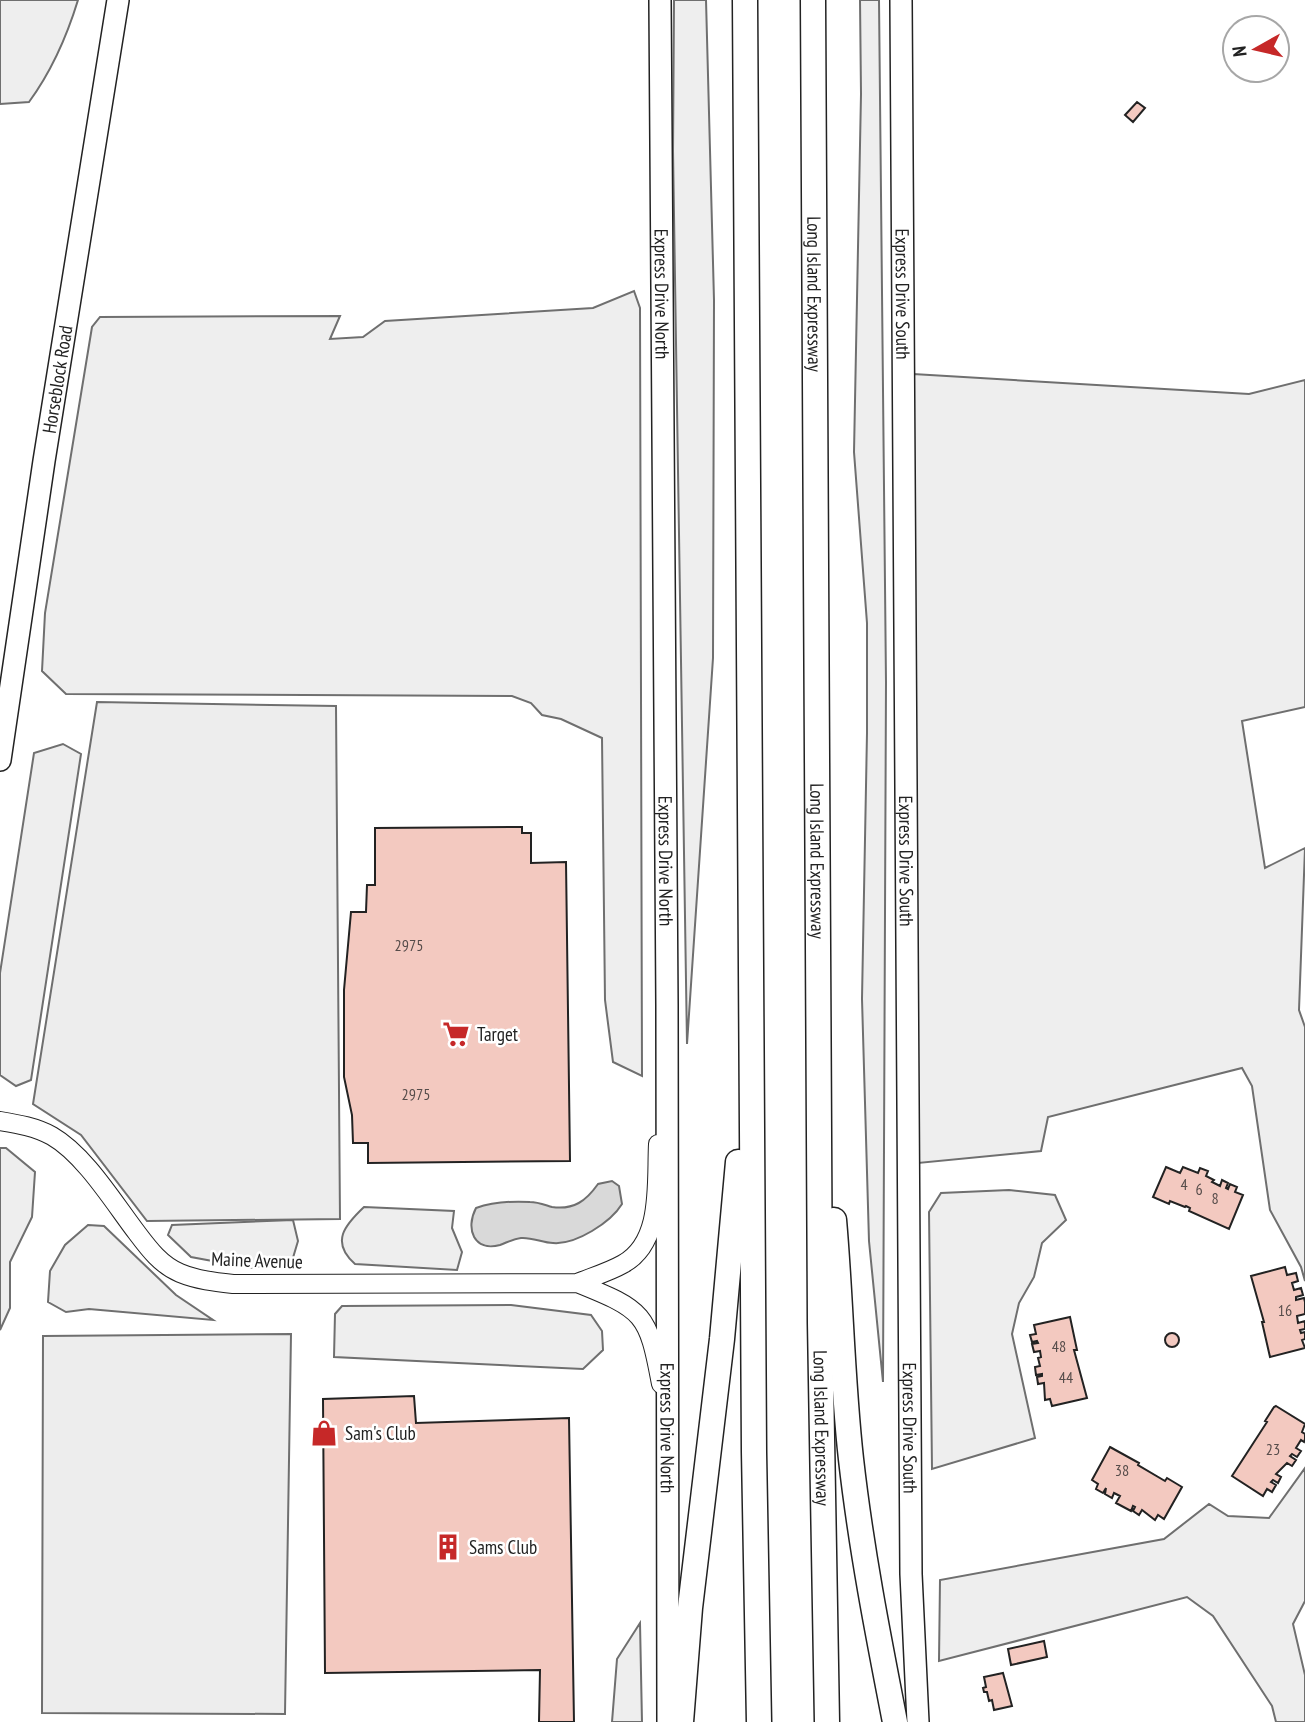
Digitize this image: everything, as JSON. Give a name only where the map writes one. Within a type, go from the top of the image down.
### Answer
[{"type":"highway","points":[[743,0],[746,48],[754,1478],[759,1722]]},
{"type":"highway","name":"Long Island Expressway","points":[[813,0],[822,1530],[827,1722]]},
{"type":"highway","points":[[681,1722],[690,1608],[723,1339],[751,955]]},
{"type":"highway","points":[[819,1049],[837,1251],[841,1347],[851,1459],[867,1572],[895,1722]]},
{"type":"main road","name":"Horseblock Road","points":[[0,760],[44,461],[118,0]]},
{"type":"main road","name":"Express Drive North","points":[[660,0],[667,1005],[668,1722]]},
{"type":"main road","name":"Express Drive South","points":[[901,0],[911,1548],[912,1631],[918,1722]]},
{"type":"street","points":[[578,1283],[632,1258],[651,1229],[667,1005]]},
{"type":"street","name":"Maine Avenue","points":[[0,1121],[40,1130],[66,1147],[86,1167],[149,1249],[178,1272],[197,1279],[233,1284],[578,1283]]},
{"type":"street","points":[[578,1283],[625,1303],[642,1319],[653,1341],[667,1418]]},
{"type":"shaded area","points":[[0,0],[78,0],[58,53],[29,102],[0,104]]},
{"type":"shaded area","points":[[674,0],[706,0],[714,300],[713,658],[687,1044],[673,151]]},
{"type":"shaded area","points":[[860,0],[879,0],[886,682],[883,1382],[869,1241],[862,999],[867,623],[854,452],[861,94]]},
{"type":"shaded area","points":[[634,291],[640,308],[642,1076],[613,1062],[605,1000],[602,738],[561,719],[542,715],[531,703],[512,696],[66,694],[42,671],[45,613],[92,327],[100,317],[340,316],[330,339],[363,337],[385,321],[593,308]]},
{"type":"shaded area","points":[[913,374],[1249,394],[1305,380],[1305,707],[1242,721],[1265,868],[1305,848],[1299,1010],[1305,1027],[1305,1281],[1301,1267],[1270,1210],[1252,1086],[1242,1068],[1048,1117],[1041,1151],[908,1164]]},
{"type":"shaded area","points":[[97,702],[336,706],[340,1219],[147,1221],[81,1135],[33,1104]]},
{"type":"shaded area","points":[[63,744],[81,754],[31,1080],[16,1086],[0,1075],[0,973],[34,753]]},
{"type":"shaded area","points":[[0,1148],[6,1148],[35,1172],[32,1217],[10,1262],[10,1308],[0,1330]]},
{"type":"shaded area","points":[[612,1181],[619,1186],[622,1204],[610,1218],[582,1236],[562,1243],[521,1238],[491,1246],[478,1242],[474,1237],[471,1224],[476,1208],[516,1202],[536,1202],[560,1208],[573,1206],[584,1200],[598,1184]]},
{"type":"shaded area","points":[[1009,1190],[1055,1195],[1066,1220],[1042,1243],[1034,1277],[1019,1303],[1012,1334],[1035,1438],[932,1469],[929,1212],[941,1193]]},
{"type":"shaded area","points":[[364,1207],[454,1211],[452,1228],[462,1252],[457,1270],[355,1264],[343,1248],[343,1234],[351,1220]]},
{"type":"shaded area","points":[[293,1220],[298,1241],[292,1261],[250,1268],[191,1257],[168,1235],[172,1225]]},
{"type":"shaded area","points":[[88,1225],[104,1226],[176,1295],[213,1320],[89,1309],[66,1312],[48,1302],[50,1271],[65,1245]]},
{"type":"shaded area","points":[[511,1305],[591,1315],[602,1331],[603,1350],[583,1369],[334,1357],[335,1314],[342,1306]]},
{"type":"shaded area","points":[[291,1334],[285,1714],[42,1713],[43,1336]]},
{"type":"shaded area","points":[[1305,1468],[1305,1601],[1293,1624],[1305,1675],[1305,1722],[1276,1722],[1272,1706],[1213,1616],[1187,1597],[939,1661],[940,1580],[1164,1539],[1209,1504],[1228,1516],[1269,1518]]},
{"type":"shaded area","points":[[640,1623],[642,1722],[612,1722],[617,1659]]},
{"type":"building","points":[[1137,102],[1145,108],[1133,122],[1125,115]]},
{"type":"building","name":"Target","points":[[522,827],[522,833],[531,833],[531,863],[566,862],[570,1161],[368,1163],[368,1143],[353,1143],[352,1115],[344,1077],[344,990],[351,912],[366,912],[367,885],[375,885],[375,828]]},
{"type":"building","points":[[1166,1167],[1180,1173],[1183,1167],[1198,1173],[1200,1168],[1208,1171],[1206,1176],[1214,1180],[1212,1182],[1220,1186],[1222,1180],[1228,1183],[1228,1189],[1230,1184],[1237,1187],[1235,1192],[1243,1195],[1229,1229],[1189,1211],[1190,1208],[1186,1206],[1170,1201],[1169,1204],[1153,1197]]},
{"type":"building","points":[[1285,1267],[1287,1275],[1296,1273],[1298,1281],[1292,1283],[1294,1290],[1301,1288],[1303,1295],[1296,1297],[1296,1300],[1304,1298],[1305,1302],[1305,1314],[1297,1316],[1298,1323],[1305,1321],[1305,1329],[1300,1330],[1301,1333],[1305,1332],[1305,1339],[1302,1340],[1305,1348],[1270,1357],[1264,1322],[1251,1276]]},
{"type":"building","points":[[1070,1317],[1077,1350],[1074,1350],[1087,1398],[1052,1406],[1050,1399],[1045,1400],[1044,1383],[1038,1384],[1037,1377],[1042,1374],[1036,1375],[1035,1367],[1040,1366],[1038,1358],[1041,1357],[1040,1351],[1034,1352],[1032,1344],[1038,1343],[1032,1342],[1030,1335],[1036,1334],[1034,1325]]},
{"type":"building","points":[[1172,1333],[1177,1335],[1177,1345],[1172,1347],[1167,1345],[1165,1340],[1167,1335]]},
{"type":"building","name":"Sams Club","points":[[414,1396],[416,1423],[569,1418],[574,1722],[539,1722],[540,1670],[325,1673],[323,1399]]},
{"type":"building","points":[[1276,1406],[1305,1424],[1302,1432],[1305,1439],[1304,1442],[1301,1440],[1296,1448],[1301,1451],[1297,1457],[1292,1454],[1290,1456],[1296,1460],[1292,1466],[1287,1463],[1276,1474],[1281,1477],[1278,1483],[1273,1480],[1271,1482],[1276,1485],[1272,1492],[1267,1489],[1263,1496],[1232,1476]]},
{"type":"building","points":[[1110,1447],[1165,1481],[1167,1478],[1182,1487],[1164,1519],[1158,1515],[1155,1520],[1142,1510],[1139,1515],[1133,1511],[1135,1507],[1133,1506],[1131,1511],[1116,1503],[1120,1496],[1114,1493],[1112,1498],[1105,1494],[1106,1488],[1103,1493],[1096,1489],[1098,1484],[1092,1480]]},
{"type":"building","points":[[1044,1641],[1047,1657],[1011,1665],[1008,1649]]},
{"type":"building","points":[[1003,1673],[1012,1706],[994,1710],[992,1700],[989,1701],[987,1692],[984,1692],[984,1677]]},
{"type":"place","name":"Target","points":[[456,1034]]},
{"type":"place","name":"Sam's Club","points":[[324,1433]]},
{"type":"place","name":"Sams Club","points":[[448,1547]]}]
